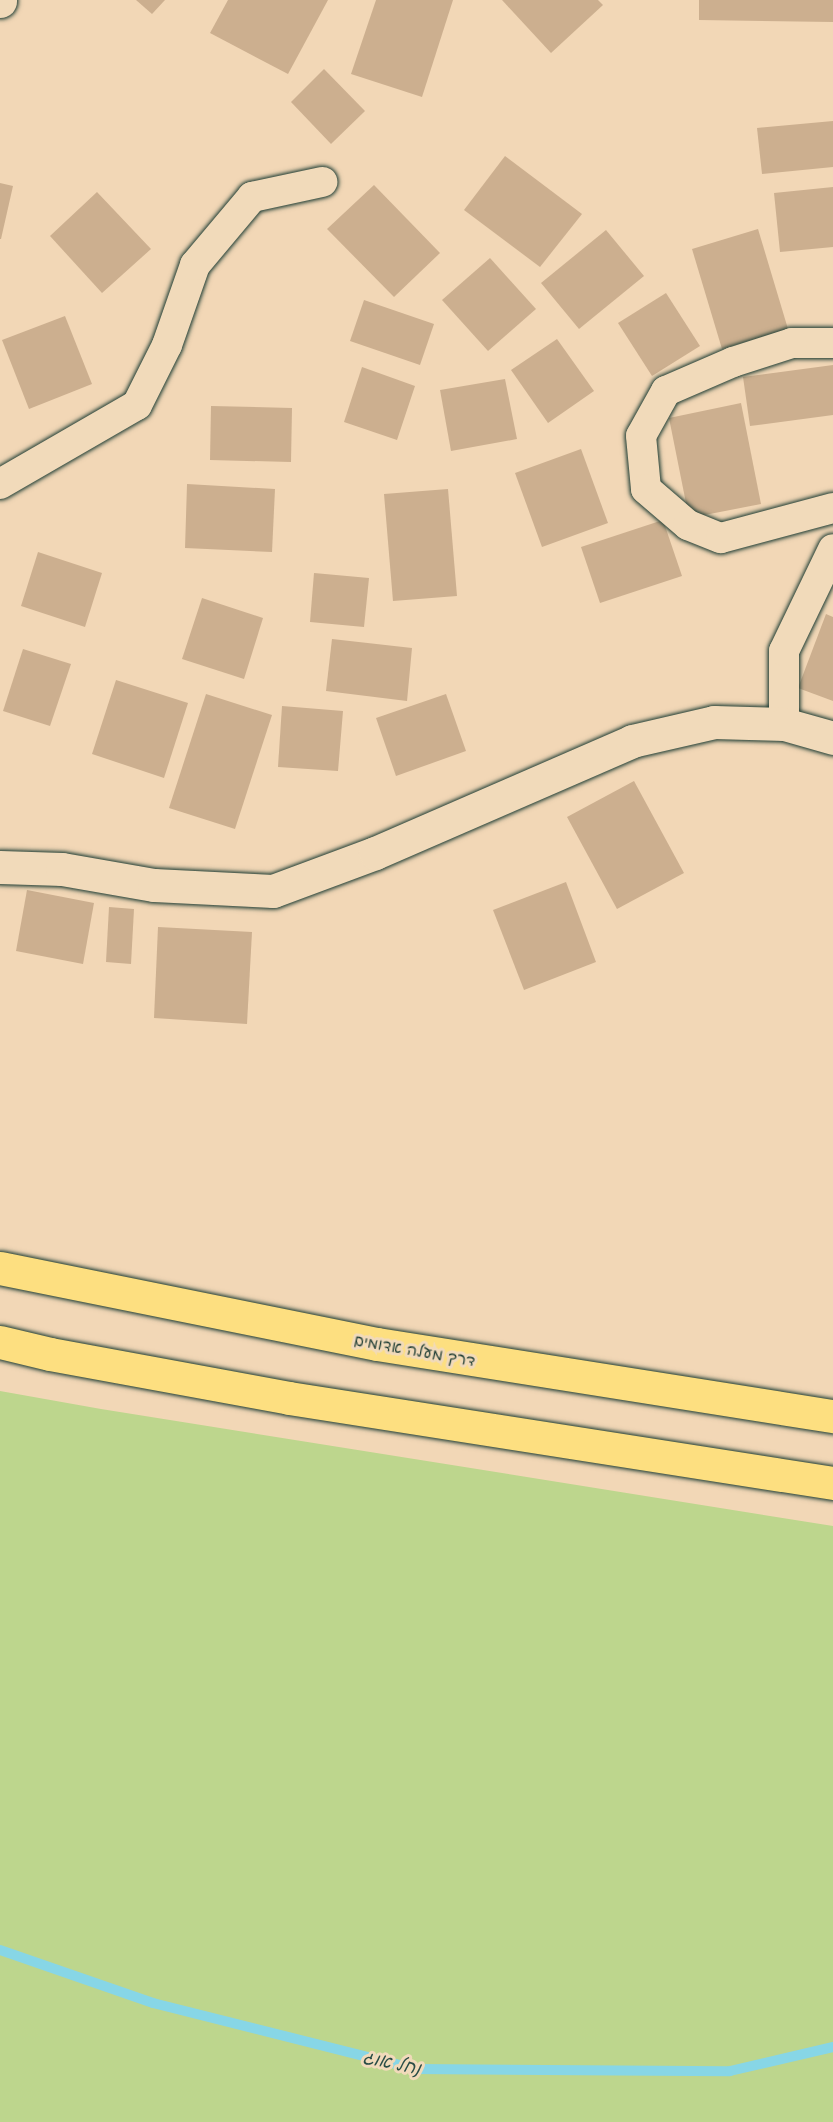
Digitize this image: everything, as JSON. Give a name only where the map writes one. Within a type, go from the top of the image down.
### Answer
[{"type":"highway","name":"דרך מעלה אדומים","points":[[0,1268],[377,1344],[833,1416]]},
{"type":"highway","points":[[0,1342],[50,1354],[289,1398],[833,1483]]},
{"type":"street","points":[[0,484],[137,405],[167,345],[195,265],[252,197],[322,182]]},
{"type":"street","points":[[833,343],[792,343],[733,362],[666,391],[641,435],[646,489],[688,525],[721,538],[833,508]]},
{"type":"street","points":[[784,724],[784,651],[833,549]]},
{"type":"street","points":[[0,867],[62,869],[154,885],[273,891],[375,853],[632,741],[714,722],[784,724],[833,738]]},
{"type":"green space","points":[[0,1391],[833,1526],[833,2122],[0,2122]]},
{"type":"building","points":[[136,0],[165,0],[152,14]]},
{"type":"building","points":[[228,0],[328,0],[288,74],[210,33]]},
{"type":"building","points":[[376,0],[453,0],[422,97],[351,74]]},
{"type":"building","points":[[502,0],[598,0],[603,5],[551,53]]},
{"type":"building","points":[[699,0],[833,0],[833,22],[699,20]]},
{"type":"building","points":[[324,69],[365,111],[331,144],[291,102]]},
{"type":"building","points":[[833,121],[833,167],[762,174],[757,128]]},
{"type":"building","points":[[505,156],[582,214],[540,267],[464,210]]},
{"type":"building","points":[[0,183],[13,186],[1,239],[0,239]]},
{"type":"building","points":[[374,185],[440,253],[394,297],[327,229]]},
{"type":"building","points":[[833,187],[833,247],[780,252],[774,193]]},
{"type":"building","points":[[97,192],[151,249],[102,293],[50,236]]},
{"type":"building","points":[[758,229],[788,329],[722,349],[692,249]]},
{"type":"building","points":[[606,230],[644,276],[579,329],[541,283]]},
{"type":"building","points":[[490,258],[536,309],[488,351],[442,300]]},
{"type":"building","points":[[666,293],[700,346],[652,376],[618,323]]},
{"type":"building","points":[[364,300],[434,324],[420,365],[350,341]]},
{"type":"building","points":[[65,316],[92,384],[29,409],[2,340]]},
{"type":"building","points":[[557,339],[594,391],[548,423],[511,370]]},
{"type":"building","points":[[833,365],[833,415],[750,426],[743,377]]},
{"type":"building","points":[[362,367],[415,386],[397,440],[344,422]]},
{"type":"building","points":[[505,379],[517,439],[451,451],[440,390]]},
{"type":"building","points":[[741,403],[761,504],[689,518],[669,418]]},
{"type":"building","points":[[211,406],[292,408],[291,462],[210,460]]},
{"type":"building","points":[[581,449],[608,523],[542,547],[515,473]]},
{"type":"building","points":[[187,484],[275,489],[272,552],[185,548]]},
{"type":"building","points":[[448,489],[457,596],[393,601],[384,494]]},
{"type":"building","points":[[663,520],[682,576],[600,603],[581,547]]},
{"type":"building","points":[[38,552],[102,573],[85,627],[21,606]]},
{"type":"building","points":[[314,573],[369,578],[364,627],[310,622]]},
{"type":"building","points":[[202,598],[263,618],[244,679],[182,659]]},
{"type":"building","points":[[826,614],[833,617],[833,701],[798,688]]},
{"type":"building","points":[[332,639],[412,648],[407,701],[326,691]]},
{"type":"building","points":[[23,649],[71,664],[50,726],[3,711]]},
{"type":"building","points":[[116,680],[188,703],[164,778],[92,754]]},
{"type":"building","points":[[206,694],[272,715],[235,829],[169,808]]},
{"type":"building","points":[[446,694],[466,751],[396,776],[376,718]]},
{"type":"building","points":[[282,706],[343,711],[338,771],[278,767]]},
{"type":"building","points":[[634,781],[684,873],[617,909],[567,817]]},
{"type":"building","points":[[566,882],[596,962],[524,990],[493,910]]},
{"type":"building","points":[[27,890],[94,903],[83,964],[16,951]]},
{"type":"building","points":[[109,907],[134,909],[131,964],[106,962]]},
{"type":"building","points":[[158,927],[252,932],[247,1024],[154,1018]]},
{"type":"waterway","name":"נחל אוג","points":[[0,1950],[153,2003],[415,2069],[730,2071],[833,2047]]}]
